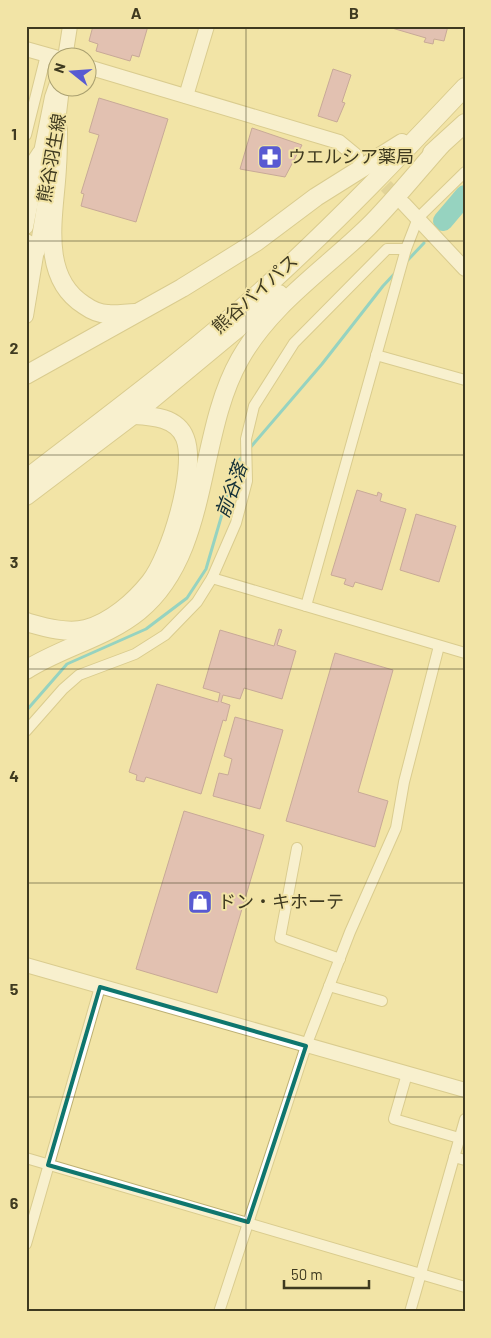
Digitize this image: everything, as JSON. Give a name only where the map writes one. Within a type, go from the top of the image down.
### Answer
[{"type":"highway","name":"熊谷バイパス","points":[[26,479],[188,354],[270,283],[348,208],[465,87]]},
{"type":"highway","name":"熊谷バイパス","points":[[26,496],[133,415],[279,294],[465,123]]},
{"type":"highway","points":[[26,375],[182,288],[256,242],[316,197],[430,124]]},
{"type":"highway","points":[[58,129],[57,168],[52,206],[53,255],[60,279],[73,298],[90,310],[107,314],[135,313]]},
{"type":"highway","points":[[26,670],[45,658],[92,638],[127,620],[166,584],[187,535],[216,418],[229,380],[240,358],[283,302],[368,227],[441,145]]},
{"type":"highway","points":[[26,177],[40,154]]},
{"type":"highway","points":[[30,620],[55,629],[85,629],[107,620],[130,603],[151,582],[172,540],[186,484],[188,450],[185,437],[178,428],[165,419],[133,415]]},
{"type":"highway","points":[[26,661],[45,658]]},
{"type":"street","points":[[67,48],[70,26]]},
{"type":"street","points":[[186,96],[207,26]]},
{"type":"street","points":[[26,49],[48,55]]},
{"type":"street","points":[[26,135],[48,68]]},
{"type":"street","points":[[98,70],[339,142],[356,156]]},
{"type":"street","name":"熊谷羽生線","points":[[26,227],[52,98]]},
{"type":"street","name":"熊谷羽生線","points":[[26,316],[31,247],[58,129],[61,98]]},
{"type":"street","points":[[306,606],[406,249],[418,218],[465,172]]},
{"type":"street","points":[[404,204],[465,269]]},
{"type":"street","points":[[26,731],[63,689],[79,675],[135,654],[165,635],[197,602],[212,578],[236,523],[247,481],[246,440],[254,406],[267,382],[294,343],[387,249],[406,249]]},
{"type":"street","points":[[376,355],[465,380]]},
{"type":"street","points":[[212,578],[465,653]]},
{"type":"street","points":[[219,1312],[306,1046],[340,959],[396,828],[404,782],[438,646]]},
{"type":"street","points":[[297,848],[280,938],[340,959]]},
{"type":"street","points":[[26,965],[465,1090]]},
{"type":"street","points":[[329,986],[382,1001]]},
{"type":"street","points":[[26,1244],[100,987]]},
{"type":"street","points":[[407,1074],[394,1119],[459,1138]]},
{"type":"street","points":[[410,1312],[465,1118]]},
{"type":"street","points":[[454,1157],[465,1160]]},
{"type":"street","points":[[26,1158],[248,1222],[303,1241],[465,1287]]},
{"type":"highlighted area","points":[[100,987],[306,1046],[248,1222],[48,1165]]},
{"type":"building","points":[[93,26],[148,26],[139,57],[132,55],[130,61],[98,52],[98,44],[89,41]]},
{"type":"building","points":[[385,26],[448,26],[444,41],[434,39],[433,44],[424,42],[426,38]]},
{"type":"building","points":[[333,69],[351,75],[342,102],[345,103],[337,122],[318,116]]},
{"type":"building","points":[[99,98],[168,119],[136,222],[81,206],[84,194],[81,193],[99,135],[89,132]]},
{"type":"building","name":"ウエルシア薬局","points":[[252,128],[302,145],[285,177],[240,169]]},
{"type":"building","points":[[357,490],[377,496],[378,492],[382,494],[380,501],[406,509],[382,590],[355,582],[353,587],[344,584],[346,579],[331,575]]},
{"type":"building","points":[[416,514],[456,526],[439,582],[400,570]]},
{"type":"building","points":[[279,629],[282,630],[277,645],[296,651],[282,699],[244,688],[240,699],[223,695],[221,702],[230,705],[226,721],[223,720],[201,794],[146,777],[144,782],[136,780],[137,775],[129,772],[157,684],[218,702],[220,693],[203,688],[220,630],[274,646]]},
{"type":"building","points":[[335,653],[393,670],[358,792],[388,801],[375,847],[286,821]]},
{"type":"building","points":[[235,717],[283,730],[260,809],[213,796],[219,773],[228,775],[232,759],[224,756]]},
{"type":"building","name":"ドン・キホーテ","points":[[184,811],[264,835],[217,993],[136,969]]},
{"type":"waterway","name":"前谷落","points":[[443,221],[465,195]]},
{"type":"waterway","name":"前谷落","points":[[406,262],[424,243]]},
{"type":"waterway","name":"前谷落","points":[[249,449],[322,364],[397,271]]},
{"type":"waterway","name":"前谷落","points":[[26,711],[67,664],[146,629],[187,598],[206,569],[237,463],[243,456]]},
{"type":"tunnel","points":[[371,171],[403,203]]},
{"type":"place","name":"ウエルシア薬局","points":[[270,157]]},
{"type":"place","name":"ドン・キホーテ","points":[[200,902]]}]
